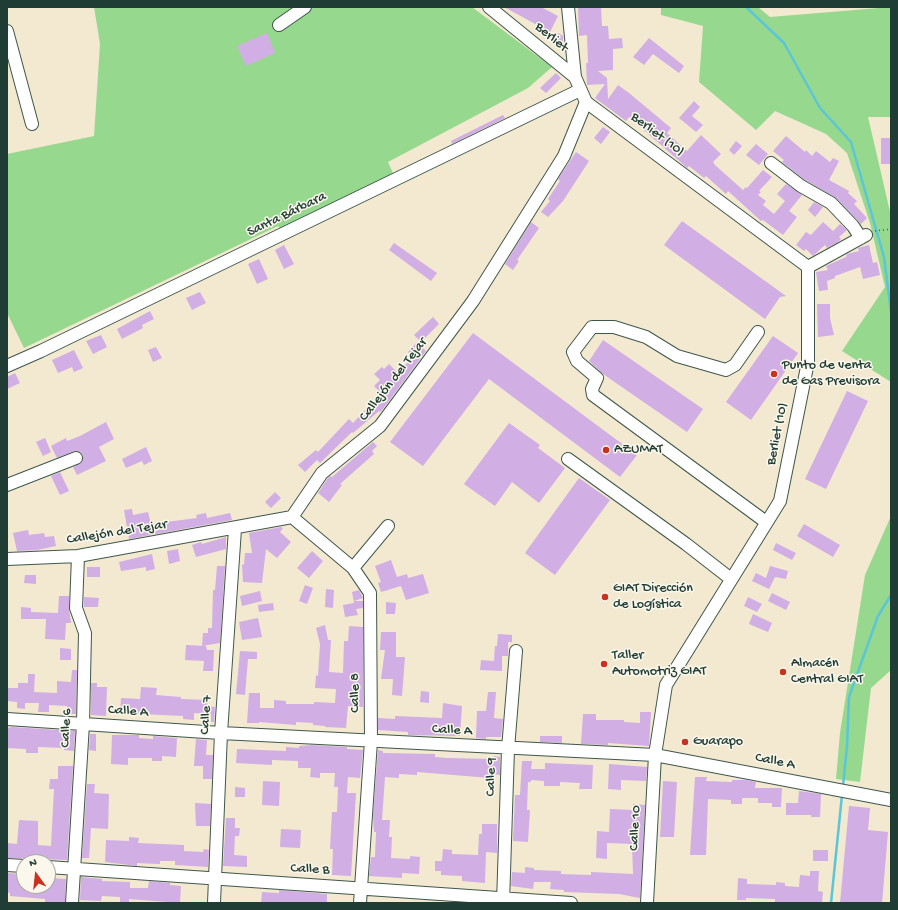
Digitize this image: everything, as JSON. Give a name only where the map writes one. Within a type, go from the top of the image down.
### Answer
[{"type":"street","points":[[279,25],[305,7]]},
{"type":"street","name":"Berliet","points":[[489,7],[575,77]]},
{"type":"street","points":[[568,7],[575,77],[586,102]]},
{"type":"street","points":[[7,31],[32,124]]},
{"type":"street","name":"Santa Bárbara","points":[[7,366],[63,341],[580,90]]},
{"type":"street","name":"Berliet (10)","points":[[586,102],[808,267],[808,362],[780,501],[666,685],[655,755]]},
{"type":"street","name":"Callejón del Tejar","points":[[7,559],[78,556],[292,517],[322,474],[380,426],[473,301],[564,156],[586,102]]},
{"type":"street","points":[[771,163],[801,186],[831,203],[863,236],[808,267]]},
{"type":"street","points":[[758,332],[735,365],[726,370],[677,356],[646,337],[614,327],[592,327],[573,352],[577,361],[597,378],[592,389],[593,395],[766,522]]},
{"type":"street","points":[[7,485],[76,458]]},
{"type":"street","points":[[568,458],[686,544],[731,579]]},
{"type":"street","name":"Calle 8","points":[[292,517],[353,568],[370,593],[371,741],[360,903]]},
{"type":"street","points":[[353,568],[388,526]]},
{"type":"street","name":"Calle 7","points":[[214,903],[221,733],[235,528]]},
{"type":"street","name":"Calle 6","points":[[72,903],[83,724],[85,633],[76,608],[78,556]]},
{"type":"street","name":"Calle 9","points":[[503,901],[508,749],[516,651]]},
{"type":"street","name":"Calle A","points":[[7,719],[508,749],[655,755],[891,800]]},
{"type":"street","name":"Calle 10","points":[[647,903],[655,755]]},
{"type":"street","name":"Calle B","points":[[56,867],[215,880],[361,888],[503,901],[571,903]]},
{"type":"path","points":[[880,229],[891,229]]},
{"type":"green space","points":[[94,7],[472,7],[552,67],[528,88],[388,162],[396,180],[286,238],[278,226],[24,348],[7,313],[7,154],[94,136],[100,44]]},
{"type":"green space","points":[[661,7],[758,7],[770,17],[891,7],[891,117],[868,117],[891,216],[891,382],[842,351],[885,287],[870,223],[847,153],[826,134],[775,111],[756,130],[699,82],[703,26],[661,15]]},
{"type":"green space","points":[[891,516],[891,670],[871,688],[860,782],[836,779],[840,733],[865,575]]},
{"type":"building","points":[[504,7],[541,7],[558,16],[549,34],[538,28],[539,26]]},
{"type":"building","points":[[578,7],[601,7],[602,26],[608,26],[609,39],[622,38],[623,48],[613,49],[613,70],[598,71],[607,78],[608,99],[618,85],[671,128],[667,133],[687,151],[701,135],[721,154],[713,162],[715,165],[743,190],[746,187],[747,188],[763,170],[772,177],[759,191],[761,192],[758,195],[766,201],[763,205],[774,214],[785,201],[777,194],[786,184],[802,195],[789,211],[797,217],[783,235],[763,220],[761,221],[728,191],[726,194],[706,176],[704,178],[689,166],[687,168],[629,117],[626,121],[595,98],[605,84],[587,85],[587,35],[579,36]]},
{"type":"building","points":[[267,33],[275,53],[246,66],[237,46]]},
{"type":"building","points":[[558,33],[563,36],[563,49],[552,43]]},
{"type":"building","points":[[649,38],[684,66],[679,73],[653,54],[644,65],[633,57]]},
{"type":"building","points":[[556,73],[561,78],[546,93],[540,88]]},
{"type":"building","points":[[694,101],[700,107],[692,116],[703,125],[696,132],[679,118]]},
{"type":"building","points":[[503,115],[505,118],[452,144],[451,141]]},
{"type":"building","points":[[603,127],[610,132],[601,144],[594,138]]},
{"type":"building","points":[[786,136],[812,156],[816,151],[830,162],[833,158],[839,161],[829,180],[849,191],[848,193],[857,201],[854,204],[867,218],[861,224],[836,198],[805,180],[782,162],[784,160],[773,151]]},
{"type":"building","points":[[881,138],[891,138],[891,164],[881,164]]},
{"type":"building","points":[[736,141],[742,146],[734,155],[729,150]]},
{"type":"building","points":[[756,144],[768,154],[759,165],[746,155]]},
{"type":"building","points":[[576,152],[589,161],[563,201],[548,217],[541,212],[550,201],[548,199],[560,181],[558,179]]},
{"type":"building","points":[[814,202],[823,207],[815,217],[808,210]]},
{"type":"building","points":[[682,221],[786,296],[780,297],[765,319],[664,245]]},
{"type":"building","points":[[531,222],[539,228],[517,260],[519,261],[513,270],[505,264]]},
{"type":"building","points":[[823,222],[833,231],[840,224],[847,230],[839,237],[841,239],[838,242],[827,248],[825,245],[813,256],[806,249],[804,251],[796,245],[806,232],[811,235]]},
{"type":"building","points":[[394,243],[437,273],[431,281],[389,250]]},
{"type":"building","points":[[284,245],[294,264],[284,269],[275,250]]},
{"type":"building","points":[[869,245],[873,263],[877,262],[880,275],[863,279],[860,267],[835,276],[835,278],[827,281],[828,290],[819,291],[816,272],[828,270],[826,266],[846,257],[847,254],[859,251],[858,248]]},
{"type":"building","points":[[259,259],[268,279],[257,284],[248,264]]},
{"type":"building","points":[[200,292],[206,303],[192,310],[186,298]]},
{"type":"building","points":[[817,304],[830,304],[830,318],[834,335],[818,337]]},
{"type":"building","points":[[150,311],[154,319],[142,325],[143,328],[122,339],[117,329]]},
{"type":"building","points":[[433,317],[439,324],[421,342],[414,335]]},
{"type":"building","points":[[473,333],[637,455],[620,477],[489,379],[423,466],[390,442]]},
{"type":"building","points":[[101,335],[107,347],[93,354],[86,341]]},
{"type":"building","points":[[773,336],[798,353],[751,420],[726,402]]},
{"type":"building","points":[[603,340],[703,409],[687,432],[603,374],[589,361]]},
{"type":"building","points":[[417,342],[426,351],[383,409],[353,433],[352,432],[320,463],[317,460],[305,472],[298,465],[316,450],[318,452],[349,419],[353,423],[381,393],[374,386],[380,380],[374,374],[382,367],[384,369],[389,364],[397,372],[413,358],[408,352]]},
{"type":"building","points":[[156,347],[162,358],[153,362],[148,350]]},
{"type":"building","points":[[74,350],[83,368],[74,372],[72,367],[58,373],[52,360]]},
{"type":"building","points":[[15,373],[20,383],[7,389],[7,377]]},
{"type":"building","points":[[847,391],[868,401],[826,489],[805,479]]},
{"type":"building","points":[[106,422],[114,439],[99,447],[106,461],[77,475],[73,467],[82,462],[83,456],[81,452],[74,451],[57,458],[51,446],[66,438],[67,441],[80,436]]},
{"type":"building","points":[[509,423],[540,445],[538,448],[565,468],[539,503],[512,482],[495,506],[464,484]]},
{"type":"building","points":[[45,438],[51,452],[43,456],[36,442]]},
{"type":"building","points":[[373,442],[377,446],[372,451],[374,454],[340,484],[342,485],[329,502],[318,493],[330,476],[332,477]]},
{"type":"building","points":[[146,447],[152,461],[144,465],[142,461],[126,468],[122,459]]},
{"type":"building","points":[[60,472],[69,491],[60,495],[51,476]]},
{"type":"building","points":[[579,478],[610,500],[555,575],[525,553]]},
{"type":"building","points":[[275,492],[281,498],[271,508],[265,502]]},
{"type":"building","points":[[132,509],[133,515],[148,512],[151,524],[197,518],[196,515],[206,513],[207,518],[230,513],[232,520],[129,539],[124,510]]},
{"type":"building","points":[[804,524],[840,545],[833,557],[797,536]]},
{"type":"building","points":[[281,527],[283,528],[280,532],[291,542],[277,558],[266,549],[262,583],[243,582],[242,564],[244,565],[245,553],[252,553],[249,533]]},
{"type":"building","points":[[28,530],[29,535],[44,533],[45,537],[54,536],[56,546],[37,550],[17,551],[13,533]]},
{"type":"building","points":[[226,537],[226,549],[196,557],[192,545],[201,542],[202,544]]},
{"type":"building","points":[[776,543],[796,553],[792,560],[773,550]]},
{"type":"building","points":[[178,549],[180,561],[169,564],[167,551]]},
{"type":"building","points":[[312,551],[323,561],[309,578],[297,568]]},
{"type":"building","points":[[152,554],[155,569],[146,571],[146,567],[121,571],[119,562]]},
{"type":"building","points":[[391,560],[397,577],[407,574],[408,578],[423,574],[429,593],[406,600],[401,586],[381,592],[378,583],[381,582],[375,566]]},
{"type":"building","points":[[217,566],[225,566],[220,643],[202,646],[203,633],[208,633],[208,628],[212,628],[213,590],[215,590]]},
{"type":"building","points":[[770,566],[788,571],[786,579],[775,577],[769,589],[752,581],[756,573],[766,578]]},
{"type":"building","points":[[87,567],[100,567],[100,577],[87,577]]},
{"type":"building","points":[[25,575],[36,575],[36,584],[24,583]]},
{"type":"building","points":[[305,585],[313,588],[307,604],[299,601]]},
{"type":"building","points":[[326,589],[334,590],[333,608],[325,607]]},
{"type":"building","points":[[359,590],[363,598],[354,601],[363,601],[363,608],[356,609],[358,615],[345,617],[343,605],[354,603],[352,592]]},
{"type":"building","points":[[260,591],[262,601],[242,606],[240,596]]},
{"type":"building","points":[[772,593],[790,602],[786,610],[768,601]]},
{"type":"building","points":[[59,596],[69,596],[71,623],[66,623],[65,640],[45,639],[46,619],[21,619],[21,607],[31,608],[31,612],[58,613]]},
{"type":"building","points":[[84,597],[99,598],[98,607],[84,607]]},
{"type":"building","points":[[748,597],[762,604],[757,612],[744,606]]},
{"type":"building","points":[[386,602],[396,603],[395,614],[386,614]]},
{"type":"building","points":[[273,603],[274,610],[259,612],[258,605]]},
{"type":"building","points":[[753,614],[772,623],[768,632],[749,624]]},
{"type":"building","points":[[258,618],[262,637],[242,640],[239,622]]},
{"type":"building","points":[[325,625],[328,640],[331,640],[329,672],[343,673],[344,641],[348,641],[349,626],[363,627],[363,707],[348,706],[346,728],[325,727],[313,725],[313,723],[296,722],[296,725],[259,722],[247,723],[249,693],[260,693],[260,708],[274,708],[274,700],[286,701],[286,704],[314,704],[314,702],[335,703],[336,689],[315,688],[316,675],[318,676],[320,644],[316,628]]},
{"type":"building","points":[[381,632],[396,632],[396,657],[405,657],[402,696],[392,695],[393,679],[381,679],[385,650],[380,650]]},
{"type":"building","points":[[498,634],[512,635],[512,642],[508,642],[508,656],[502,656],[502,671],[480,670],[481,660],[494,661],[495,646],[497,646]]},
{"type":"building","points":[[186,645],[206,646],[207,650],[214,650],[213,671],[203,671],[204,661],[185,660]]},
{"type":"building","points":[[60,648],[71,649],[71,660],[60,660]]},
{"type":"building","points":[[240,651],[257,652],[257,659],[248,659],[245,695],[236,694]]},
{"type":"building","points":[[72,670],[77,670],[76,714],[67,714],[67,706],[49,705],[49,712],[38,712],[39,703],[25,703],[25,709],[17,708],[17,702],[7,701],[7,688],[18,688],[18,683],[28,683],[28,674],[35,674],[34,692],[57,693],[57,681],[71,682]]},
{"type":"building","points":[[91,683],[97,683],[97,687],[107,687],[106,716],[91,715]]},
{"type":"building","points":[[141,687],[157,688],[156,695],[181,697],[181,699],[208,700],[207,706],[215,707],[214,722],[211,722],[211,714],[194,713],[194,720],[183,719],[183,716],[120,713],[121,698],[140,699]]},
{"type":"building","points":[[421,691],[429,692],[429,703],[420,702]]},
{"type":"building","points":[[488,692],[496,692],[494,718],[503,719],[501,737],[486,737],[486,739],[476,738],[477,711],[486,711]]},
{"type":"building","points":[[443,703],[462,706],[460,736],[408,735],[408,732],[378,730],[378,718],[395,719],[395,716],[442,718]]},
{"type":"building","points":[[640,712],[651,712],[649,746],[608,743],[608,745],[581,744],[583,714],[596,714],[596,720],[624,720],[624,722],[640,723]]},
{"type":"building","points":[[12,727],[75,731],[74,751],[64,750],[64,748],[38,747],[38,753],[26,753],[26,749],[7,748],[7,728]]},
{"type":"building","points":[[90,734],[96,734],[96,751],[89,750]]},
{"type":"building","points":[[112,735],[139,735],[139,738],[153,739],[153,736],[177,738],[176,757],[162,756],[162,761],[152,761],[152,758],[128,758],[128,765],[111,764]]},
{"type":"building","points":[[540,736],[562,736],[562,743],[540,742]]},
{"type":"building","points":[[196,739],[207,740],[206,755],[213,755],[212,779],[203,779],[203,766],[194,766]]},
{"type":"building","points":[[312,745],[347,747],[347,749],[363,750],[360,778],[348,777],[347,793],[356,793],[351,876],[332,875],[333,849],[330,849],[332,812],[337,812],[338,787],[334,787],[335,773],[320,773],[320,778],[310,777],[311,768],[298,768],[298,761],[272,760],[272,765],[236,763],[237,749],[286,751],[286,747],[299,748],[299,746]]},
{"type":"building","points":[[378,750],[383,751],[383,753],[435,754],[435,757],[447,758],[494,759],[494,756],[500,757],[500,775],[490,774],[490,778],[417,772],[417,775],[399,774],[399,778],[385,777],[382,820],[390,820],[389,837],[392,837],[391,858],[410,859],[410,856],[420,857],[419,874],[402,873],[402,878],[369,876],[371,857],[375,857],[376,832],[374,832],[373,816]]},
{"type":"building","points":[[522,761],[532,761],[531,769],[545,769],[545,763],[593,765],[592,789],[579,789],[580,783],[560,782],[560,786],[544,786],[544,781],[531,780],[531,782],[528,782],[527,810],[530,810],[528,842],[513,841],[515,795],[520,795]]},
{"type":"building","points":[[609,764],[647,767],[646,781],[621,780],[621,790],[608,789]]},
{"type":"building","points":[[58,766],[73,766],[67,860],[56,860],[56,854],[16,854],[16,858],[7,858],[7,843],[17,844],[19,820],[38,821],[38,845],[51,846],[54,789],[49,789],[50,779],[58,779]]},
{"type":"building","points":[[695,777],[707,777],[706,781],[732,782],[732,780],[746,780],[756,782],[755,788],[782,788],[781,807],[772,807],[772,803],[758,803],[758,798],[742,798],[742,804],[731,804],[731,800],[708,799],[706,855],[690,855]]},
{"type":"building","points":[[263,781],[280,782],[279,806],[262,805]]},
{"type":"building","points":[[663,781],[677,782],[674,837],[660,837]]},
{"type":"building","points":[[87,784],[95,784],[94,793],[109,794],[108,829],[91,828],[89,858],[82,858]]},
{"type":"building","points":[[235,787],[245,788],[245,797],[235,797]]},
{"type":"building","points":[[799,791],[821,794],[820,817],[811,817],[811,815],[786,815],[786,803],[798,803]]},
{"type":"building","points":[[195,803],[211,804],[210,826],[196,826]]},
{"type":"building","points":[[633,804],[645,805],[640,898],[619,894],[564,892],[564,890],[550,889],[551,882],[534,882],[533,889],[511,886],[512,872],[525,873],[525,867],[534,868],[534,870],[561,871],[561,874],[591,875],[591,872],[633,874],[632,844],[607,843],[607,859],[596,858],[597,831],[609,832],[610,809],[633,810]]},
{"type":"building","points":[[849,806],[870,808],[868,830],[888,832],[882,903],[840,903]]},
{"type":"building","points":[[226,818],[235,818],[235,828],[240,828],[239,836],[235,836],[234,855],[247,856],[247,867],[223,866]]},
{"type":"building","points":[[482,824],[497,824],[497,853],[486,852],[485,883],[462,881],[462,876],[441,875],[441,871],[435,871],[435,861],[442,861],[443,849],[452,850],[452,854],[478,855],[479,834],[482,834]]},
{"type":"building","points":[[281,829],[301,830],[300,848],[280,847]]},
{"type":"building","points":[[129,837],[139,838],[138,843],[184,845],[184,851],[203,852],[204,849],[209,850],[208,867],[175,865],[175,861],[160,861],[160,864],[137,863],[137,866],[105,862],[106,840],[129,841]]},
{"type":"building","points":[[813,850],[828,850],[828,861],[813,861]]},
{"type":"building","points":[[810,871],[819,871],[818,891],[823,892],[822,903],[775,903],[775,899],[746,898],[746,900],[737,900],[738,878],[747,879],[747,884],[776,885],[776,882],[785,883],[785,886],[799,887],[800,875],[810,876]]},
{"type":"building","points":[[7,873],[16,874],[16,894],[56,894],[56,878],[66,879],[65,903],[45,903],[45,899],[10,896],[10,893],[7,892]]},
{"type":"building","points":[[81,877],[102,879],[102,881],[130,882],[130,888],[148,888],[149,881],[170,883],[170,885],[181,886],[180,903],[129,899],[129,903],[120,903],[120,897],[102,896],[101,901],[80,900]]},
{"type":"building","points":[[279,890],[327,894],[327,903],[261,903],[262,892],[279,893]]},
{"type":"waterway","points":[[746,7],[784,43],[820,108],[851,142],[884,257],[891,312]]},
{"type":"waterway","points":[[843,786],[847,746],[849,697],[878,616],[891,595]]},
{"type":"waterway","points":[[831,903],[842,795]]},
{"type":"place","name":"Punto de venta de Gas Previsora","points":[[774,374]]},
{"type":"place","name":"AZUMAT","points":[[606,450]]},
{"type":"place","name":"GIAT Dirección de Logística","points":[[605,597]]},
{"type":"place","name":"Taller Automotriz GIAT","points":[[604,664]]},
{"type":"place","name":"Almacén Central GIAT","points":[[783,672]]},
{"type":"place","name":"Guarapo","points":[[685,742]]}]
